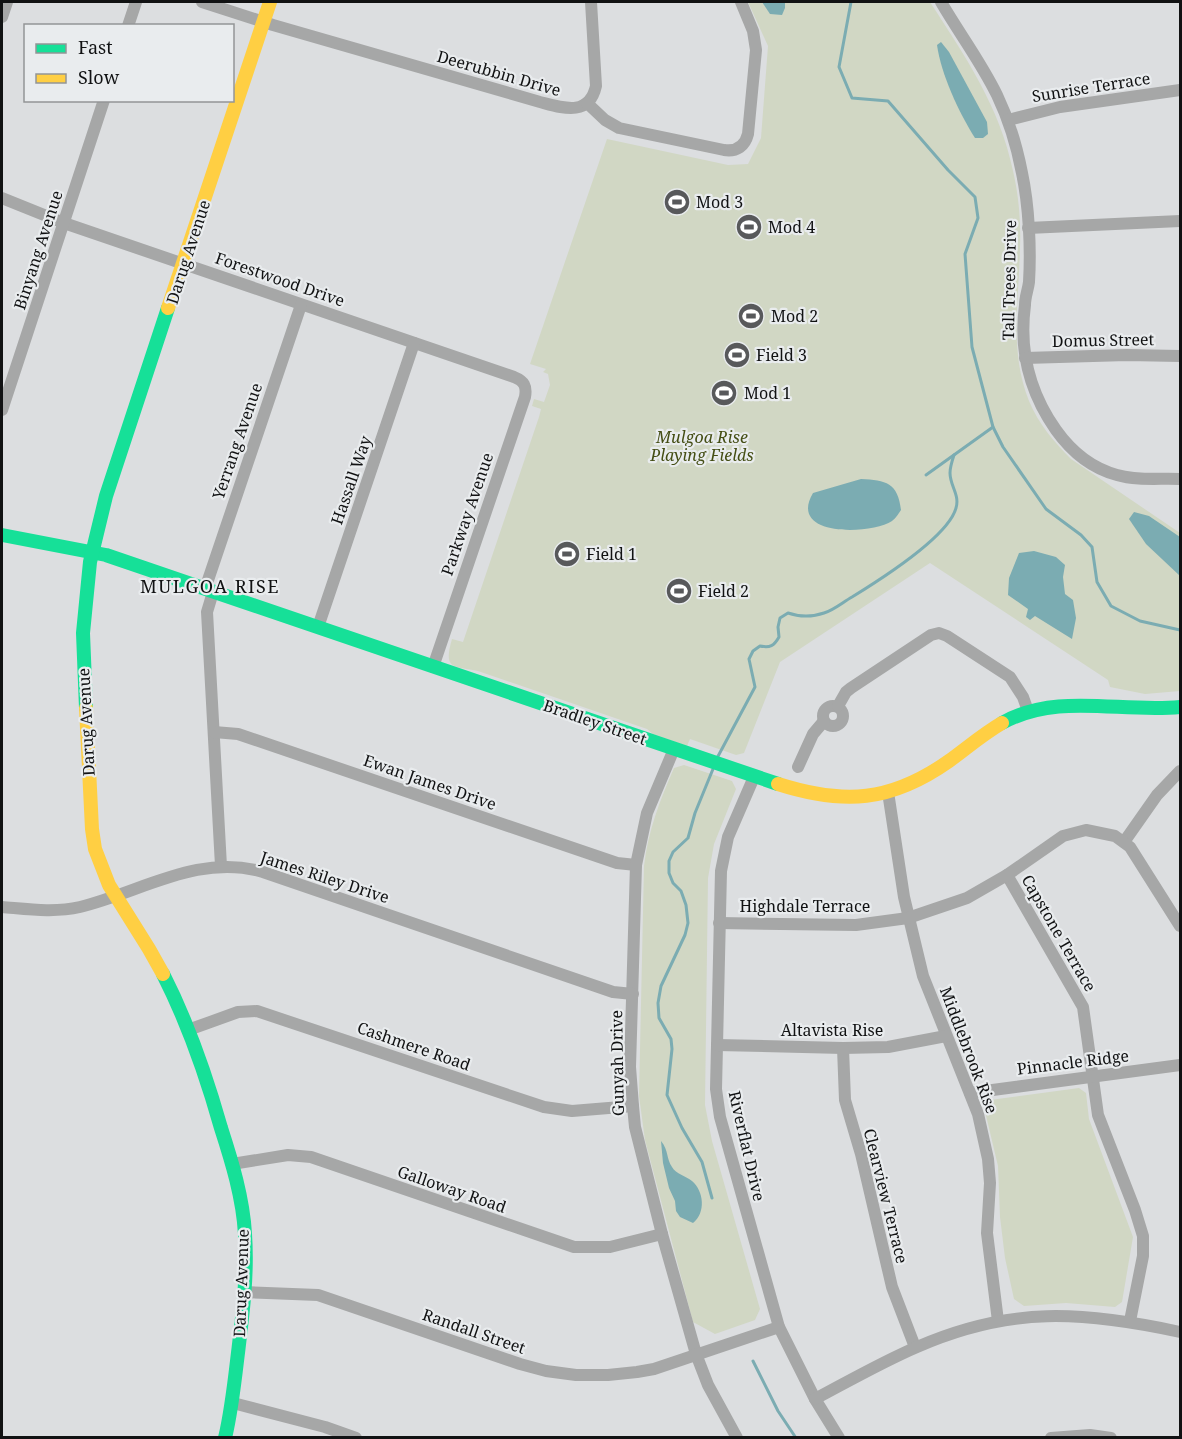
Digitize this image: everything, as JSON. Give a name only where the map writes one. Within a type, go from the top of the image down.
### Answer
[{"type":"street","points":[[2,17],[7,2]]},
{"type":"street","points":[[129,24],[136,2]]},
{"type":"street","name":"Deerubbin Drive","points":[[202,2],[550,105],[570,109],[587,103]]},
{"type":"street","name":"Darug Avenue","points":[[225,1437],[233,1403],[244,1292],[245,1233],[232,1164],[203,1067],[159,966],[114,897],[98,862],[92,829],[83,649],[86,590],[92,552],[106,496],[270,2]]},
{"type":"street","points":[[591,2],[597,80],[595,92],[587,103],[605,120],[619,128],[733,151],[744,143],[748,134],[756,50],[753,31],[741,2]]},
{"type":"street","name":"Tall Trees Drive","points":[[941,2],[998,96],[1008,120],[1023,176],[1028,228],[1029,283],[1024,306],[1025,358],[1040,405],[1060,436],[1088,462],[1119,476],[1180,479]]},
{"type":"street","name":"Sunrise Terrace","points":[[1008,120],[1052,108],[1180,90]]},
{"type":"street","name":"Binyang Avenue","points":[[2,410],[103,102]]},
{"type":"street","name":"Forestwood Drive","points":[[2,198],[184,264],[514,377]]},
{"type":"street","points":[[1028,228],[1180,221]]},
{"type":"street","name":"Yerrang Avenue","points":[[221,866],[207,612],[209,590],[301,304]]},
{"type":"street","name":"Hassall Way","points":[[318,627],[414,343]]},
{"type":"street","name":"Domus Street","points":[[1025,358],[1127,354],[1180,356]]},
{"type":"street","name":"Parkway Avenue","points":[[433,667],[525,397],[525,384],[514,377]]},
{"type":"street","name":"Bradley Street","points":[[2,535],[92,552],[754,777],[826,797],[845,798],[888,792],[925,778],[984,734],[1006,720],[1028,711],[1072,703],[1158,710],[1180,707]]},
{"type":"street","points":[[798,767],[813,734],[824,721],[823,714],[826,709],[832,705],[838,706],[851,688],[922,641],[939,633],[1010,677],[1023,696],[1028,711]]},
{"type":"street","name":"Ewan James Drive","points":[[214,732],[238,734],[617,863],[636,866]]},
{"type":"street","name":"Gunyah Drive","points":[[674,750],[647,813],[636,866],[630,1067],[633,1106],[635,1127],[662,1234],[696,1354],[708,1385],[737,1437]]},
{"type":"street","points":[[1180,771],[1157,795],[1124,842],[1136,855],[1180,926]]},
{"type":"street","name":"Riverflat Drive","points":[[754,777],[734,820],[724,851],[719,923],[716,1089],[720,1117],[778,1328],[815,1399],[839,1437]]},
{"type":"street","name":"Middlebrook Rise","points":[[888,792],[908,918],[923,976],[978,1114],[990,1171],[987,1233],[998,1321]]},
{"type":"street","name":"Highdale Terrace","points":[[719,923],[856,925],[908,918],[968,898],[1006,875],[1054,841],[1078,831],[1101,832],[1124,842]]},
{"type":"street","name":"James Riley Drive","points":[[2,907],[64,909],[114,897],[193,870],[221,866],[239,867],[263,872],[613,992],[633,994]]},
{"type":"street","name":"Capstone Terrace","points":[[1006,875],[1083,1007],[1098,1115],[1143,1236],[1143,1256],[1130,1321]]},
{"type":"street","name":"Cashmere Road","points":[[188,1030],[243,1011],[257,1011],[544,1107],[572,1111],[633,1106]]},
{"type":"street","name":"Altavista Rise","points":[[717,1045],[888,1047],[946,1036]]},
{"type":"street","name":"Clearview Terrace","points":[[843,1048],[845,1100],[861,1154],[887,1271],[915,1347]]},
{"type":"street","name":"Pinnacle Ridge","points":[[970,1093],[1180,1065]]},
{"type":"street","name":"Galloway Road","points":[[232,1164],[288,1155],[310,1157],[574,1247],[610,1247],[662,1234]]},
{"type":"street","name":"Randall Street","points":[[244,1292],[318,1294],[520,1364],[561,1373],[594,1376],[631,1373],[654,1369],[696,1354]]},
{"type":"street","points":[[815,1399],[915,1347],[945,1335],[998,1321],[1021,1317],[1076,1315],[1130,1321],[1180,1332]]},
{"type":"street","points":[[696,1354],[778,1328]]},
{"type":"street","points":[[233,1403],[356,1437]]},
{"type":"street","points":[[1051,1437],[1090,1435],[1111,1437]]},
{"type":"green space","name":"Mulgoa Rise Playing Fields","points":[[748,2],[930,2],[956,42],[980,83],[999,125],[1015,181],[1020,229],[1017,344],[1023,382],[1029,401],[1047,432],[1071,459],[1180,533],[1180,691],[1145,694],[1110,687],[1108,680],[930,563],[780,662],[744,753],[736,755],[690,739],[687,746],[653,734],[647,729],[478,671],[452,665],[449,656],[452,639],[463,642],[539,417],[541,409],[532,406],[534,399],[544,402],[550,385],[548,374],[543,372],[546,369],[530,364],[607,139],[728,165],[748,164],[761,138],[768,46]]},
{"type":"green space","points":[[684,765],[732,781],[736,789],[714,844],[708,878],[705,1105],[712,1141],[760,1309],[755,1320],[715,1334],[693,1322],[645,1140],[639,1096],[644,866],[655,816],[664,792],[674,768]]},
{"type":"green space","points":[[1079,1088],[1086,1093],[1089,1119],[1133,1237],[1122,1302],[1115,1307],[1066,1303],[1024,1306],[1014,1299],[1005,1258],[1000,1217],[998,1166],[984,1107],[990,1100]]},
{"type":"water","points":[[762,2],[785,2],[782,15],[770,14]]},
{"type":"water","points":[[941,42],[949,52],[987,122],[988,134],[983,138],[975,138],[952,93],[939,56],[937,45]]},
{"type":"water","points":[[861,479],[884,482],[894,489],[901,510],[892,521],[867,529],[850,530],[821,525],[811,518],[808,507],[813,493]]},
{"type":"water","points":[[1134,512],[1149,516],[1180,537],[1180,576],[1146,544],[1129,519]]},
{"type":"water","points":[[1034,551],[1056,557],[1065,565],[1063,577],[1065,594],[1073,600],[1076,618],[1072,639],[1035,616],[1030,620],[1026,617],[1028,609],[1008,595],[1009,578],[1019,553]]},
{"type":"water","points":[[661,1141],[670,1164],[692,1181],[699,1190],[702,1208],[693,1223],[680,1217],[676,1211],[663,1163]]},
{"type":"waterway","points":[[851,2],[839,67],[852,98],[888,101],[948,170],[975,197],[978,218],[965,254],[972,347],[993,427],[1003,447],[1046,509],[1081,535],[1092,547],[1097,582],[1111,606],[1140,621],[1180,630]]},
{"type":"waterway","points":[[926,475],[993,427]]},
{"type":"waterway","points":[[716,760],[755,687],[749,659],[753,651],[760,646],[771,646],[775,642],[779,637],[780,618],[788,613],[811,616],[831,610],[911,557],[940,532],[950,519],[957,503],[950,473],[954,455]]},
{"type":"waterway","points":[[712,1198],[702,1162],[682,1128],[667,1095],[672,1049],[671,1039],[659,1018],[658,1003],[661,986],[685,935],[688,923],[686,905],[681,891],[673,883],[669,873],[669,861],[673,852],[688,838],[695,813],[713,769]]},
{"type":"waterway","points":[[753,1361],[778,1411],[796,1438]]},
{"type":"traffic: fast","points":[[86,708],[83,633],[90,562],[106,496],[168,308]]},
{"type":"traffic: fast","points":[[2,535],[106,555],[778,784]]},
{"type":"traffic: fast","points":[[1002,723],[1045,708],[1067,706],[1180,707]]},
{"type":"traffic: fast","points":[[163,974],[188,1030],[209,1088],[233,1167],[244,1221],[246,1250],[244,1298],[225,1438]]},
{"type":"traffic: slow","points":[[168,308],[270,2]]},
{"type":"traffic: slow","points":[[86,708],[95,849],[109,885],[163,974]]},
{"type":"traffic: slow","points":[[778,784],[802,791],[846,797],[887,792],[928,775],[1002,723]]},
{"type":"place","name":"Mod 3","points":[[677,202]]},
{"type":"place","name":"Mod 4","points":[[749,227]]},
{"type":"place","name":"Mod 2","points":[[751,316]]},
{"type":"place","name":"Field 3","points":[[737,355]]},
{"type":"place","name":"Mod 1","points":[[724,393]]},
{"type":"place","name":"Field 1","points":[[567,554]]},
{"type":"place","name":"Field 2","points":[[679,591]]},
{"type":"district","name":"MULGOA RISE","points":[[210,586]]}]
